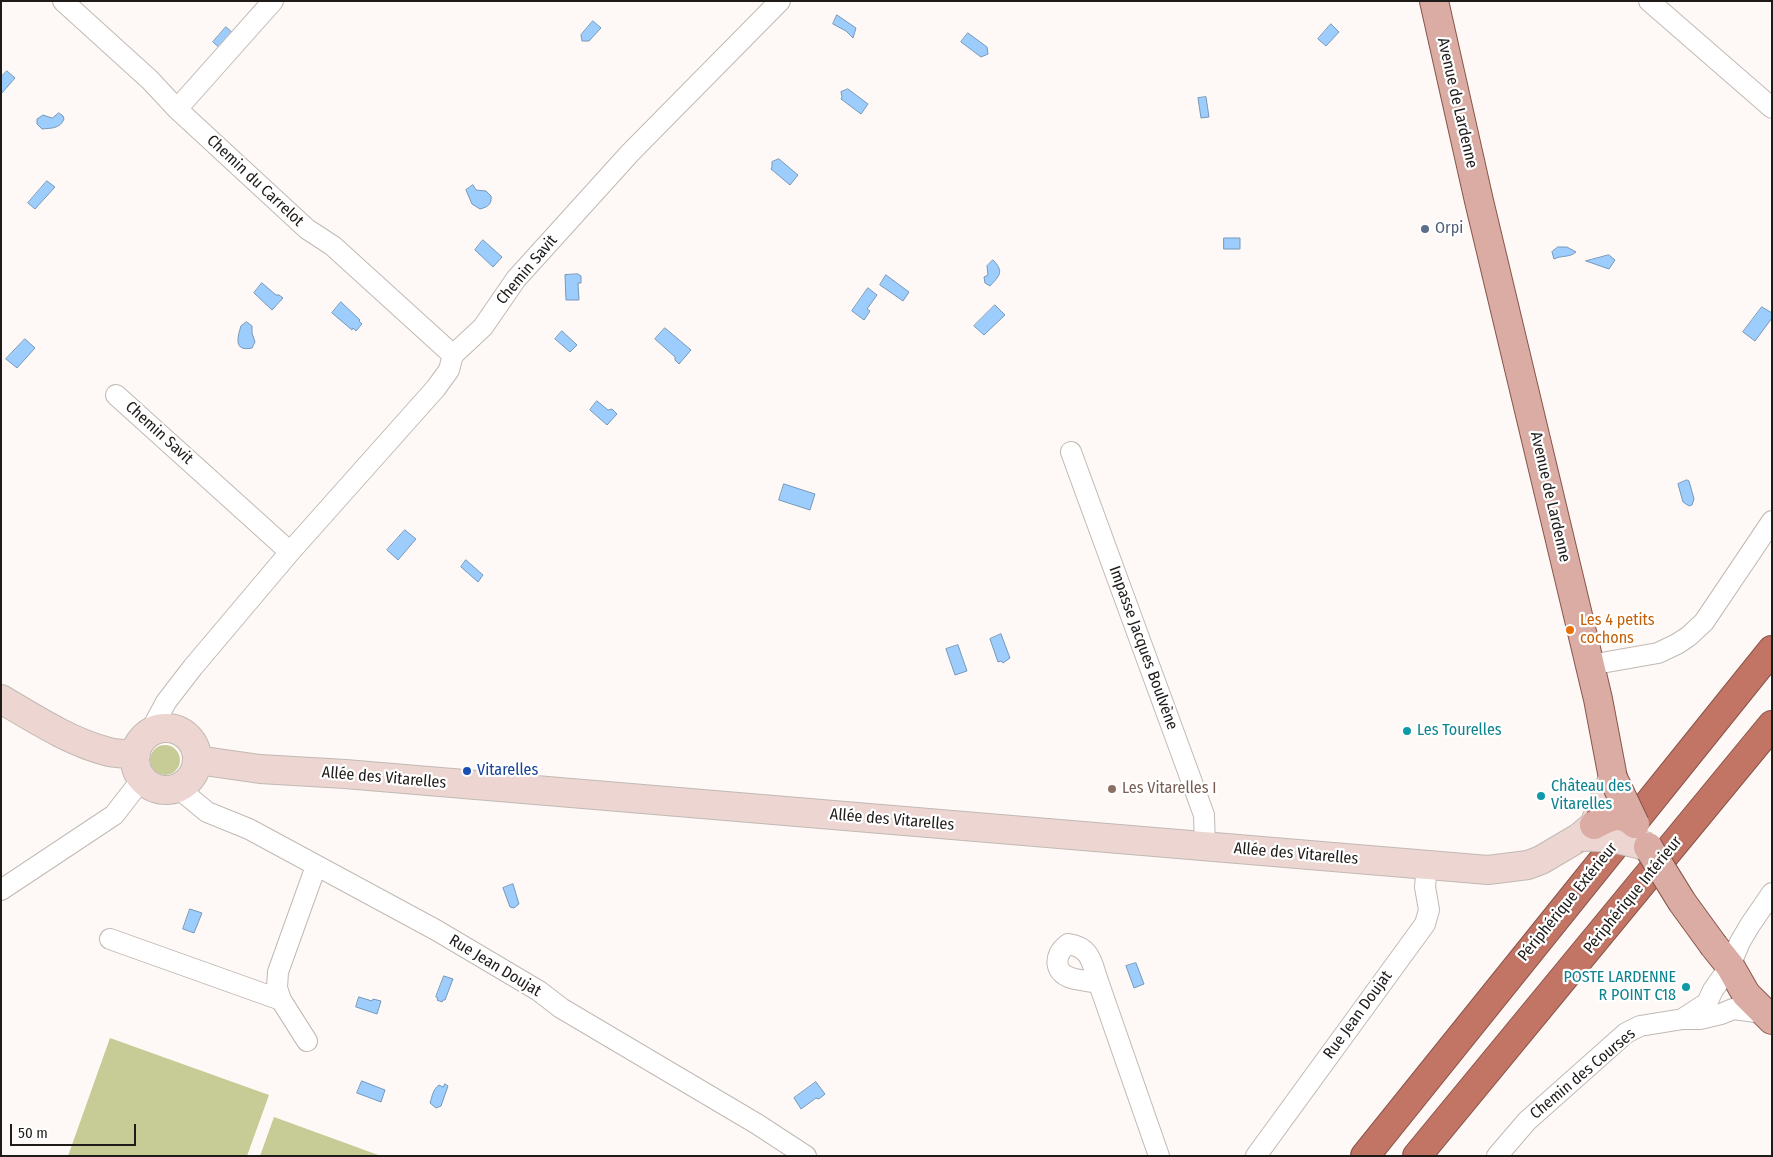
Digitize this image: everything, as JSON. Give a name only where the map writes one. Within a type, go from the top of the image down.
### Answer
[{"type":"highway","name":"Périphérique Extérieur","points":[[1365,1156],[1772,650]]},
{"type":"highway","name":"Périphérique Intérieur","points":[[1417,1156],[1772,725]]},
{"type":"main road","name":"Avenue de Lardenne","points":[[1434,1],[1479,201],[1590,665],[1614,778],[1648,848],[1682,902],[1747,990]]},
{"type":"main road","points":[[1,699],[63,734],[110,752],[142,756]]},
{"type":"main road","points":[[161,728],[180,732],[186,736],[194,747],[197,760],[196,767],[189,780],[178,788],[162,790],[155,788],[142,756],[161,728]]},
{"type":"main road","name":"Allée des Vitarelles","points":[[197,760],[260,769],[355,775],[1488,870],[1514,868],[1538,861],[1587,831],[1648,848]]},
{"type":"main road","points":[[1587,831],[1614,778]]},
{"type":"main road","points":[[1587,831],[1606,818],[1616,816],[1627,817],[1635,824]]},
{"type":"street","points":[[177,109],[273,1]]},
{"type":"street","name":"Chemin Savit","points":[[1,890],[114,815],[166,702],[176,687],[290,552],[436,388],[450,370],[453,355],[483,326],[516,279],[630,153],[780,1]]},
{"type":"street","points":[[1649,1],[1772,108]]},
{"type":"street","name":"Chemin du Carrelot","points":[[76,5],[177,109],[307,229],[332,246],[453,355]]},
{"type":"street","name":"Chemin Savit","points":[[116,395],[290,552]]},
{"type":"street","name":"Impasse Jacques Boulvène","points":[[1071,452],[1204,815],[1204,846]]},
{"type":"street","points":[[1590,665],[1658,653],[1689,636],[1704,622],[1772,521]]},
{"type":"street","name":"Rue Jean Doujat","points":[[178,788],[207,812],[249,829],[436,930],[508,972],[539,991],[561,1008],[757,1124],[806,1156]]},
{"type":"street","name":"Rue Jean Doujat","points":[[1256,1156],[1425,924],[1429,910],[1425,887],[1427,864]]},
{"type":"street","points":[[307,1041],[281,1000],[277,988],[278,972],[316,866]]},
{"type":"street","points":[[1747,990],[1740,942],[1772,893]]},
{"type":"street","points":[[110,938],[281,1000]]},
{"type":"street","points":[[1099,984],[1160,1156]]},
{"type":"street","name":"Chemin des Courses","points":[[1683,1019],[1707,1003],[1713,990],[1747,990]]},
{"type":"street","name":"Chemin des Courses","points":[[1497,1156],[1527,1121],[1626,1033],[1640,1026],[1683,1019],[1700,1019],[1721,1014],[1747,990]]},
{"type":"green space","points":[[165,745],[176,749],[180,760],[176,771],[165,775],[154,771],[150,760],[154,749]]},
{"type":"green space","points":[[110,1038],[269,1095],[247,1156],[68,1156]]},
{"type":"green space","points":[[274,1117],[381,1156],[260,1156]]},
{"type":"water","points":[[837,15],[856,28],[853,38],[846,31],[833,24]]},
{"type":"water","points":[[593,21],[601,28],[589,41],[582,41],[581,35]]},
{"type":"water","points":[[1331,24],[1339,32],[1326,46],[1318,39]]},
{"type":"water","points":[[226,27],[234,34],[221,49],[213,42]]},
{"type":"water","points":[[968,33],[987,47],[988,54],[981,57],[961,42]]},
{"type":"water","points":[[7,71],[15,78],[1,94],[1,77]]},
{"type":"water","points":[[848,89],[868,104],[861,114],[841,99],[841,92]]},
{"type":"water","points":[[1206,97],[1209,117],[1201,118],[1198,98]]},
{"type":"water","points":[[59,113],[64,119],[58,126],[42,129],[37,124],[37,119],[43,115],[52,118]]},
{"type":"water","points":[[779,159],[798,175],[790,185],[771,169],[772,162]]},
{"type":"water","points":[[47,181],[55,187],[35,209],[28,203]]},
{"type":"water","points":[[473,185],[476,190],[486,191],[491,196],[491,201],[487,206],[480,209],[472,204],[466,190]]},
{"type":"water","points":[[1224,238],[1240,238],[1240,249],[1224,249]]},
{"type":"water","points":[[483,240],[502,257],[493,267],[475,250]]},
{"type":"water","points":[[1558,247],[1567,247],[1576,252],[1554,259],[1552,252]]},
{"type":"water","points":[[1609,255],[1615,260],[1609,269],[1586,261]]},
{"type":"water","points":[[993,260],[1000,271],[990,286],[985,283],[984,277],[988,275],[987,266]]},
{"type":"water","points":[[578,274],[581,276],[581,283],[578,283],[579,300],[566,300],[565,275]]},
{"type":"water","points":[[886,275],[909,292],[903,301],[880,285]]},
{"type":"water","points":[[262,283],[276,295],[283,298],[272,310],[254,293]]},
{"type":"water","points":[[868,288],[877,295],[867,309],[870,311],[864,320],[852,311]]},
{"type":"water","points":[[341,302],[360,320],[362,324],[356,331],[353,328],[352,330],[332,313]]},
{"type":"water","points":[[995,305],[1005,315],[984,335],[974,326]]},
{"type":"water","points":[[1762,307],[1772,313],[1772,318],[1755,341],[1743,332]]},
{"type":"water","points":[[247,322],[252,326],[255,342],[252,348],[246,349],[242,348],[238,343],[238,335],[241,326]]},
{"type":"water","points":[[665,328],[691,350],[679,364],[675,357],[655,339]]},
{"type":"water","points":[[562,331],[577,345],[570,352],[555,339]]},
{"type":"water","points":[[25,339],[35,348],[17,368],[6,359]]},
{"type":"water","points":[[597,401],[608,410],[612,409],[617,414],[607,425],[590,410]]},
{"type":"water","points":[[1689,481],[1694,499],[1692,505],[1689,506],[1683,502],[1678,484]]},
{"type":"water","points":[[784,484],[815,494],[810,510],[779,500]]},
{"type":"water","points":[[405,530],[416,539],[398,560],[387,550]]},
{"type":"water","points":[[466,560],[483,575],[478,582],[461,567]]},
{"type":"water","points":[[1001,634],[1010,658],[1003,663],[1001,661],[998,662],[990,639]]},
{"type":"water","points":[[958,645],[967,671],[955,675],[946,649]]},
{"type":"water","points":[[513,884],[519,904],[514,908],[510,907],[503,888]]},
{"type":"water","points":[[190,909],[202,913],[194,933],[183,929]]},
{"type":"water","points":[[1136,963],[1144,984],[1134,988],[1126,966]]},
{"type":"water","points":[[444,976],[453,979],[445,1000],[442,1002],[437,1000],[438,998],[436,997]]},
{"type":"water","points":[[359,997],[372,1001],[373,999],[381,1001],[377,1014],[356,1007]]},
{"type":"water","points":[[362,1081],[385,1090],[381,1102],[357,1093]]},
{"type":"water","points":[[816,1082],[825,1094],[801,1109],[794,1098]]},
{"type":"water","points":[[445,1084],[448,1086],[441,1106],[436,1108],[430,1103],[433,1093],[439,1085],[443,1087]]},
{"type":"place","name":"Orpi","points":[[1425,229]]},
{"type":"place","name":"Les 4 petits cochons","points":[[1570,630]]},
{"type":"place","name":"Les Tourelles","points":[[1407,731]]},
{"type":"place","name":"Vitarelles","points":[[467,771]]},
{"type":"place","name":"Les Vitarelles I","points":[[1112,789]]},
{"type":"place","name":"Château des Vitarelles","points":[[1541,796]]},
{"type":"place","name":"POSTE LARDENNE R POINT C18","points":[[1686,987]]}]
